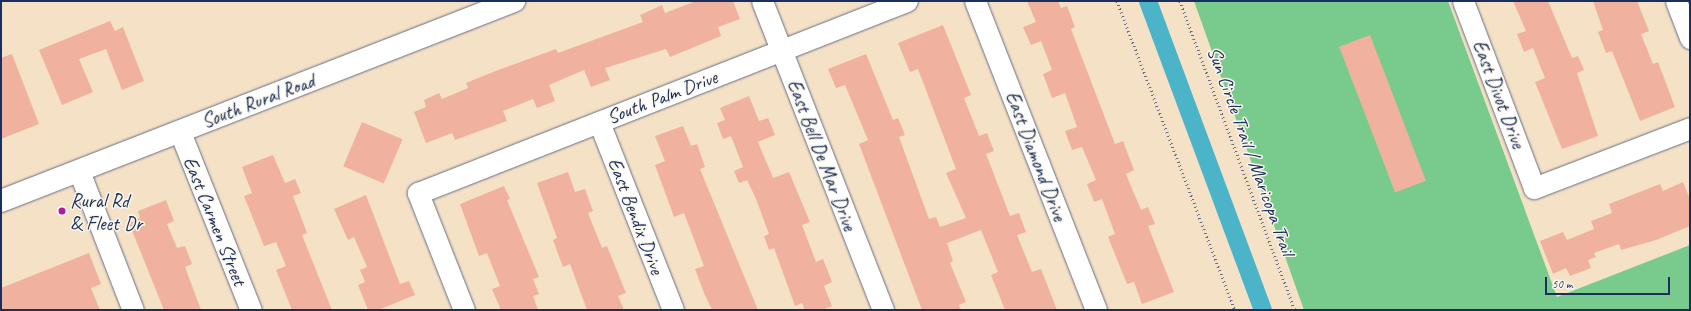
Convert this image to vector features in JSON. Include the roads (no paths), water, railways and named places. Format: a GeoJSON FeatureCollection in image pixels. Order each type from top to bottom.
{"type":"FeatureCollection","features":[{"type":"Feature","properties":{"kind":"main road","name":"South Rural Road"},"geometry":{"type":"LineString","coordinates":[[1,201],[514,1]]}},
{"type":"Feature","properties":{"kind":"street","name":"East Bell De Mar Drive"},"geometry":{"type":"LineString","coordinates":[[762,1],[883,310]]}},
{"type":"Feature","properties":{"kind":"street","name":"South Palm Drive"},"geometry":{"type":"LineString","coordinates":[[464,310],[418,193],[907,1]]}},
{"type":"Feature","properties":{"kind":"street","name":"East Diamond Drive"},"geometry":{"type":"LineString","coordinates":[[975,1],[1096,310]]}},
{"type":"Feature","properties":{"kind":"street","name":"East Divot Drive"},"geometry":{"type":"LineString","coordinates":[[1464,1],[1534,188],[1690,128]]}},
{"type":"Feature","properties":{"kind":"street"},"geometry":{"type":"LineString","coordinates":[[1676,1],[1690,38]]}},
{"type":"Feature","properties":{"kind":"street","name":"East Bendix Drive"},"geometry":{"type":"LineString","coordinates":[[599,122],[673,310]]}},
{"type":"Feature","properties":{"kind":"street","name":"East Carmen Street"},"geometry":{"type":"LineString","coordinates":[[180,132],[251,310]]}},
{"type":"Feature","properties":{"kind":"street"},"geometry":{"type":"LineString","coordinates":[[79,171],[133,310]]}},
{"type":"Feature","properties":{"kind":"waterway"},"geometry":{"type":"LineString","coordinates":[[1148,1],[1263,310]]}},
{"type":"Feature","properties":{"kind":"place","name":"Rural Rd & Fleet Dr"},"geometry":{"type":"Point","coordinates":[62,211]}}]}
